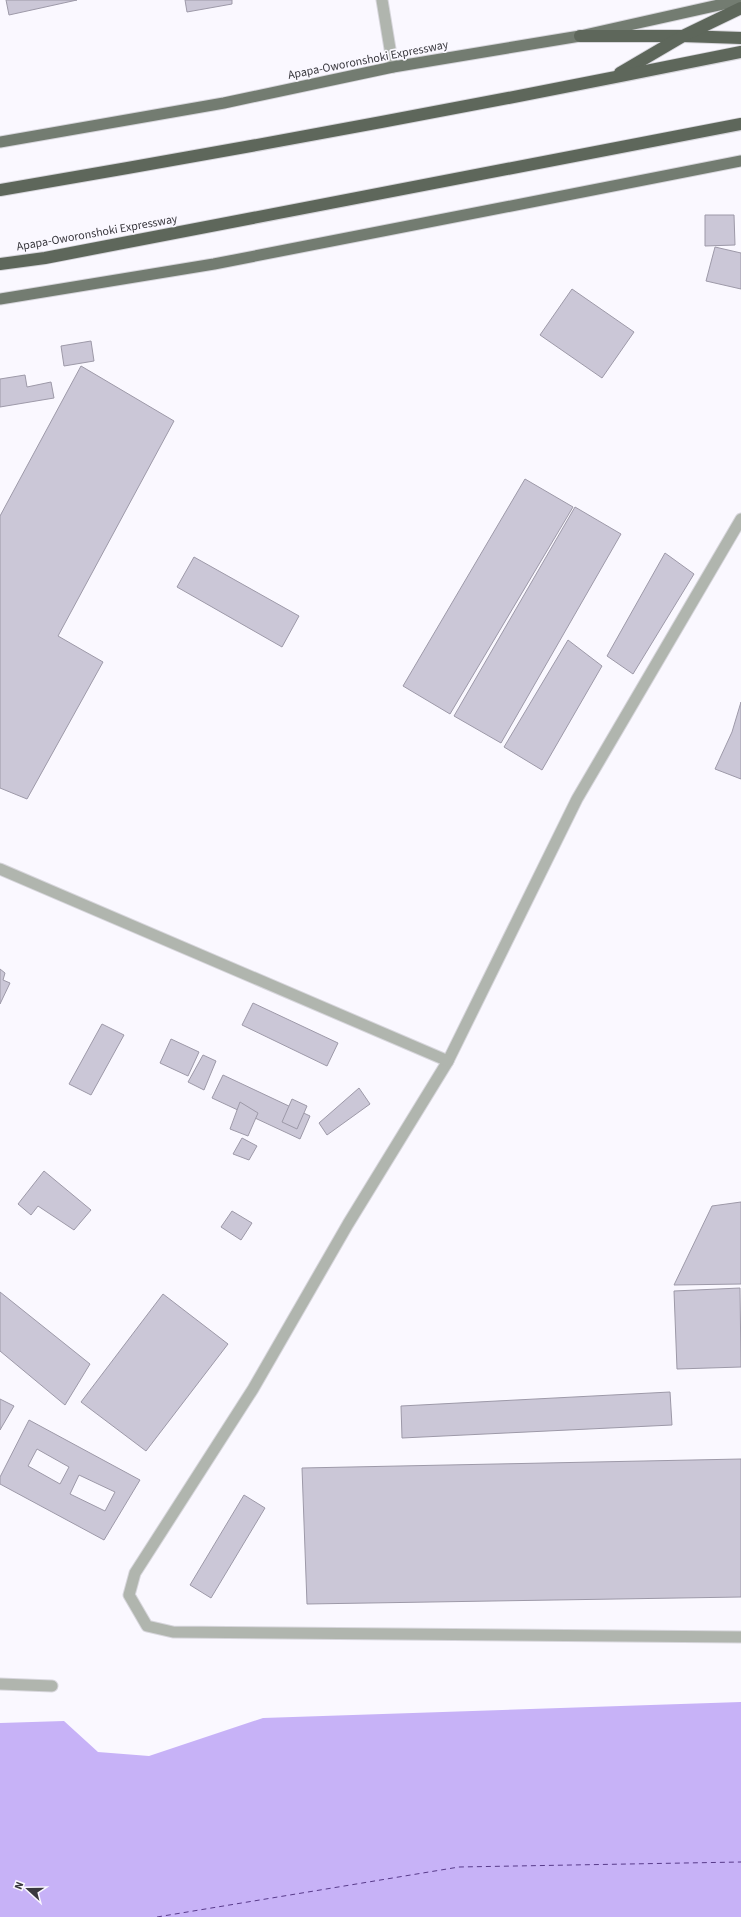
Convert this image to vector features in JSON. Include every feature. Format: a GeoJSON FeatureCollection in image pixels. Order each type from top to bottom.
{"type":"FeatureCollection","features":[{"type":"Feature","properties":{"kind":"highway"},"geometry":{"type":"LineString","coordinates":[[611,78],[683,36],[741,8]]}},
{"type":"Feature","properties":{"kind":"highway"},"geometry":{"type":"LineString","coordinates":[[580,36],[683,36],[741,38]]}},
{"type":"Feature","properties":{"kind":"highway"},"geometry":{"type":"LineString","coordinates":[[0,190],[166,162],[741,52]]}},
{"type":"Feature","properties":{"kind":"highway","name":"Apapa-Oworonshoki Expressway"},"geometry":{"type":"LineString","coordinates":[[0,264],[45,258],[741,124]]}},
{"type":"Feature","properties":{"kind":"main road","name":"Apapa-Oworonshoki Expressway"},"geometry":{"type":"LineString","coordinates":[[0,142],[224,103],[393,67],[580,36],[741,0]]}},
{"type":"Feature","properties":{"kind":"main road"},"geometry":{"type":"LineString","coordinates":[[0,299],[214,264],[741,161]]}},
{"type":"Feature","properties":{"kind":"street"},"geometry":{"type":"LineString","coordinates":[[382,0],[393,67]]}},
{"type":"Feature","properties":{"kind":"street"},"geometry":{"type":"LineString","coordinates":[[741,519],[577,799],[448,1061],[348,1224],[253,1389],[135,1573],[129,1595],[147,1626],[173,1632],[741,1637]]}},
{"type":"Feature","properties":{"kind":"street"},"geometry":{"type":"LineString","coordinates":[[0,869],[448,1061]]}},
{"type":"Feature","properties":{"kind":"street"},"geometry":{"type":"LineString","coordinates":[[0,1684],[52,1686]]}},
{"type":"Feature","properties":{"kind":"shaded area"},"geometry":{"type":"Polygon","coordinates":[[[741,1702],[741,1917],[0,1917],[0,1723],[64,1721],[98,1752],[149,1756],[263,1718],[741,1702]]]}},
{"type":"Feature","properties":{"kind":"building"},"geometry":{"type":"Polygon","coordinates":[[[6,0],[77,0],[9,15],[6,0]]]}},
{"type":"Feature","properties":{"kind":"building"},"geometry":{"type":"Polygon","coordinates":[[[185,0],[232,0],[232,4],[187,12],[185,0]]]}},
{"type":"Feature","properties":{"kind":"building"},"geometry":{"type":"Polygon","coordinates":[[[705,215],[734,215],[735,245],[705,246],[705,215]]]}},
{"type":"Feature","properties":{"kind":"building"},"geometry":{"type":"Polygon","coordinates":[[[715,247],[741,253],[741,289],[706,281],[715,247]]]}},
{"type":"Feature","properties":{"kind":"building"},"geometry":{"type":"Polygon","coordinates":[[[572,289],[634,332],[602,378],[540,335],[572,289]]]}},
{"type":"Feature","properties":{"kind":"building"},"geometry":{"type":"Polygon","coordinates":[[[91,341],[94,361],[64,366],[61,346],[91,341]]]}},
{"type":"Feature","properties":{"kind":"building"},"geometry":{"type":"Polygon","coordinates":[[[81,366],[174,421],[58,636],[103,662],[27,799],[0,788],[0,516],[81,366]]]}},
{"type":"Feature","properties":{"kind":"building"},"geometry":{"type":"Polygon","coordinates":[[[25,375],[27,387],[51,382],[54,398],[0,407],[0,379],[25,375]]]}},
{"type":"Feature","properties":{"kind":"building"},"geometry":{"type":"Polygon","coordinates":[[[525,479],[573,507],[450,714],[403,686],[525,479]]]}},
{"type":"Feature","properties":{"kind":"building"},"geometry":{"type":"Polygon","coordinates":[[[575,507],[621,534],[501,743],[454,716],[575,507]]]}},
{"type":"Feature","properties":{"kind":"building"},"geometry":{"type":"Polygon","coordinates":[[[665,553],[694,574],[633,674],[607,656],[665,553]]]}},
{"type":"Feature","properties":{"kind":"building"},"geometry":{"type":"Polygon","coordinates":[[[194,557],[299,616],[282,647],[177,587],[194,557]]]}},
{"type":"Feature","properties":{"kind":"building"},"geometry":{"type":"Polygon","coordinates":[[[568,640],[602,666],[542,770],[504,747],[568,640]]]}},
{"type":"Feature","properties":{"kind":"building"},"geometry":{"type":"Polygon","coordinates":[[[741,702],[741,779],[715,769],[732,732],[741,702]]]}},
{"type":"Feature","properties":{"kind":"building"},"geometry":{"type":"Polygon","coordinates":[[[0,969],[5,973],[3,980],[10,983],[0,1004],[0,969]]]}},
{"type":"Feature","properties":{"kind":"building"},"geometry":{"type":"Polygon","coordinates":[[[253,1003],[338,1043],[327,1066],[242,1025],[253,1003]]]}},
{"type":"Feature","properties":{"kind":"building"},"geometry":{"type":"Polygon","coordinates":[[[102,1024],[124,1035],[91,1095],[69,1084],[102,1024]]]}},
{"type":"Feature","properties":{"kind":"building"},"geometry":{"type":"Polygon","coordinates":[[[171,1039],[199,1052],[188,1076],[160,1063],[171,1039]]]}},
{"type":"Feature","properties":{"kind":"building"},"geometry":{"type":"Polygon","coordinates":[[[203,1055],[216,1061],[204,1090],[188,1082],[203,1055]]]}},
{"type":"Feature","properties":{"kind":"building"},"geometry":{"type":"Polygon","coordinates":[[[223,1075],[310,1116],[300,1139],[212,1098],[223,1075]]]}},
{"type":"Feature","properties":{"kind":"building"},"geometry":{"type":"Polygon","coordinates":[[[359,1088],[370,1104],[327,1135],[319,1123],[359,1088]]]}},
{"type":"Feature","properties":{"kind":"building"},"geometry":{"type":"Polygon","coordinates":[[[292,1099],[307,1106],[297,1129],[282,1122],[292,1099]]]}},
{"type":"Feature","properties":{"kind":"building"},"geometry":{"type":"Polygon","coordinates":[[[240,1102],[258,1113],[248,1136],[230,1129],[240,1102]]]}},
{"type":"Feature","properties":{"kind":"building"},"geometry":{"type":"Polygon","coordinates":[[[242,1138],[257,1146],[249,1160],[233,1154],[242,1138]]]}},
{"type":"Feature","properties":{"kind":"building"},"geometry":{"type":"Polygon","coordinates":[[[44,1171],[91,1210],[74,1230],[38,1206],[31,1215],[18,1204],[44,1171]]]}},
{"type":"Feature","properties":{"kind":"building"},"geometry":{"type":"Polygon","coordinates":[[[741,1202],[741,1284],[674,1285],[712,1206],[741,1202]]]}},
{"type":"Feature","properties":{"kind":"building"},"geometry":{"type":"Polygon","coordinates":[[[232,1211],[252,1223],[241,1240],[221,1227],[232,1211]]]}},
{"type":"Feature","properties":{"kind":"building"},"geometry":{"type":"Polygon","coordinates":[[[740,1288],[741,1367],[677,1369],[674,1291],[740,1288]]]}},
{"type":"Feature","properties":{"kind":"building"},"geometry":{"type":"Polygon","coordinates":[[[0,1292],[90,1364],[65,1405],[0,1351],[0,1292]]]}},
{"type":"Feature","properties":{"kind":"building"},"geometry":{"type":"Polygon","coordinates":[[[163,1294],[228,1344],[146,1451],[81,1402],[163,1294]]]}},
{"type":"Feature","properties":{"kind":"building"},"geometry":{"type":"Polygon","coordinates":[[[670,1392],[672,1425],[402,1438],[401,1406],[670,1392]]]}},
{"type":"Feature","properties":{"kind":"building"},"geometry":{"type":"Polygon","coordinates":[[[0,1399],[14,1406],[0,1430],[0,1399]]]}},
{"type":"Feature","properties":{"kind":"building"},"geometry":{"type":"Polygon","coordinates":[[[29,1420],[140,1480],[104,1540],[0,1484],[0,1477],[29,1420]],[[37,1449],[28,1466],[60,1484],[69,1467],[37,1449]],[[79,1475],[70,1494],[105,1511],[115,1492],[79,1475]]]}},
{"type":"Feature","properties":{"kind":"building"},"geometry":{"type":"Polygon","coordinates":[[[741,1459],[741,1597],[307,1604],[302,1468],[741,1459]]]}},
{"type":"Feature","properties":{"kind":"building"},"geometry":{"type":"Polygon","coordinates":[[[244,1495],[265,1508],[211,1598],[190,1585],[244,1495]]]}},
{"type":"Feature","properties":{"kind":"ferry route"},"geometry":{"type":"LineString","coordinates":[[157,1917],[459,1867],[741,1862]]}}]}
